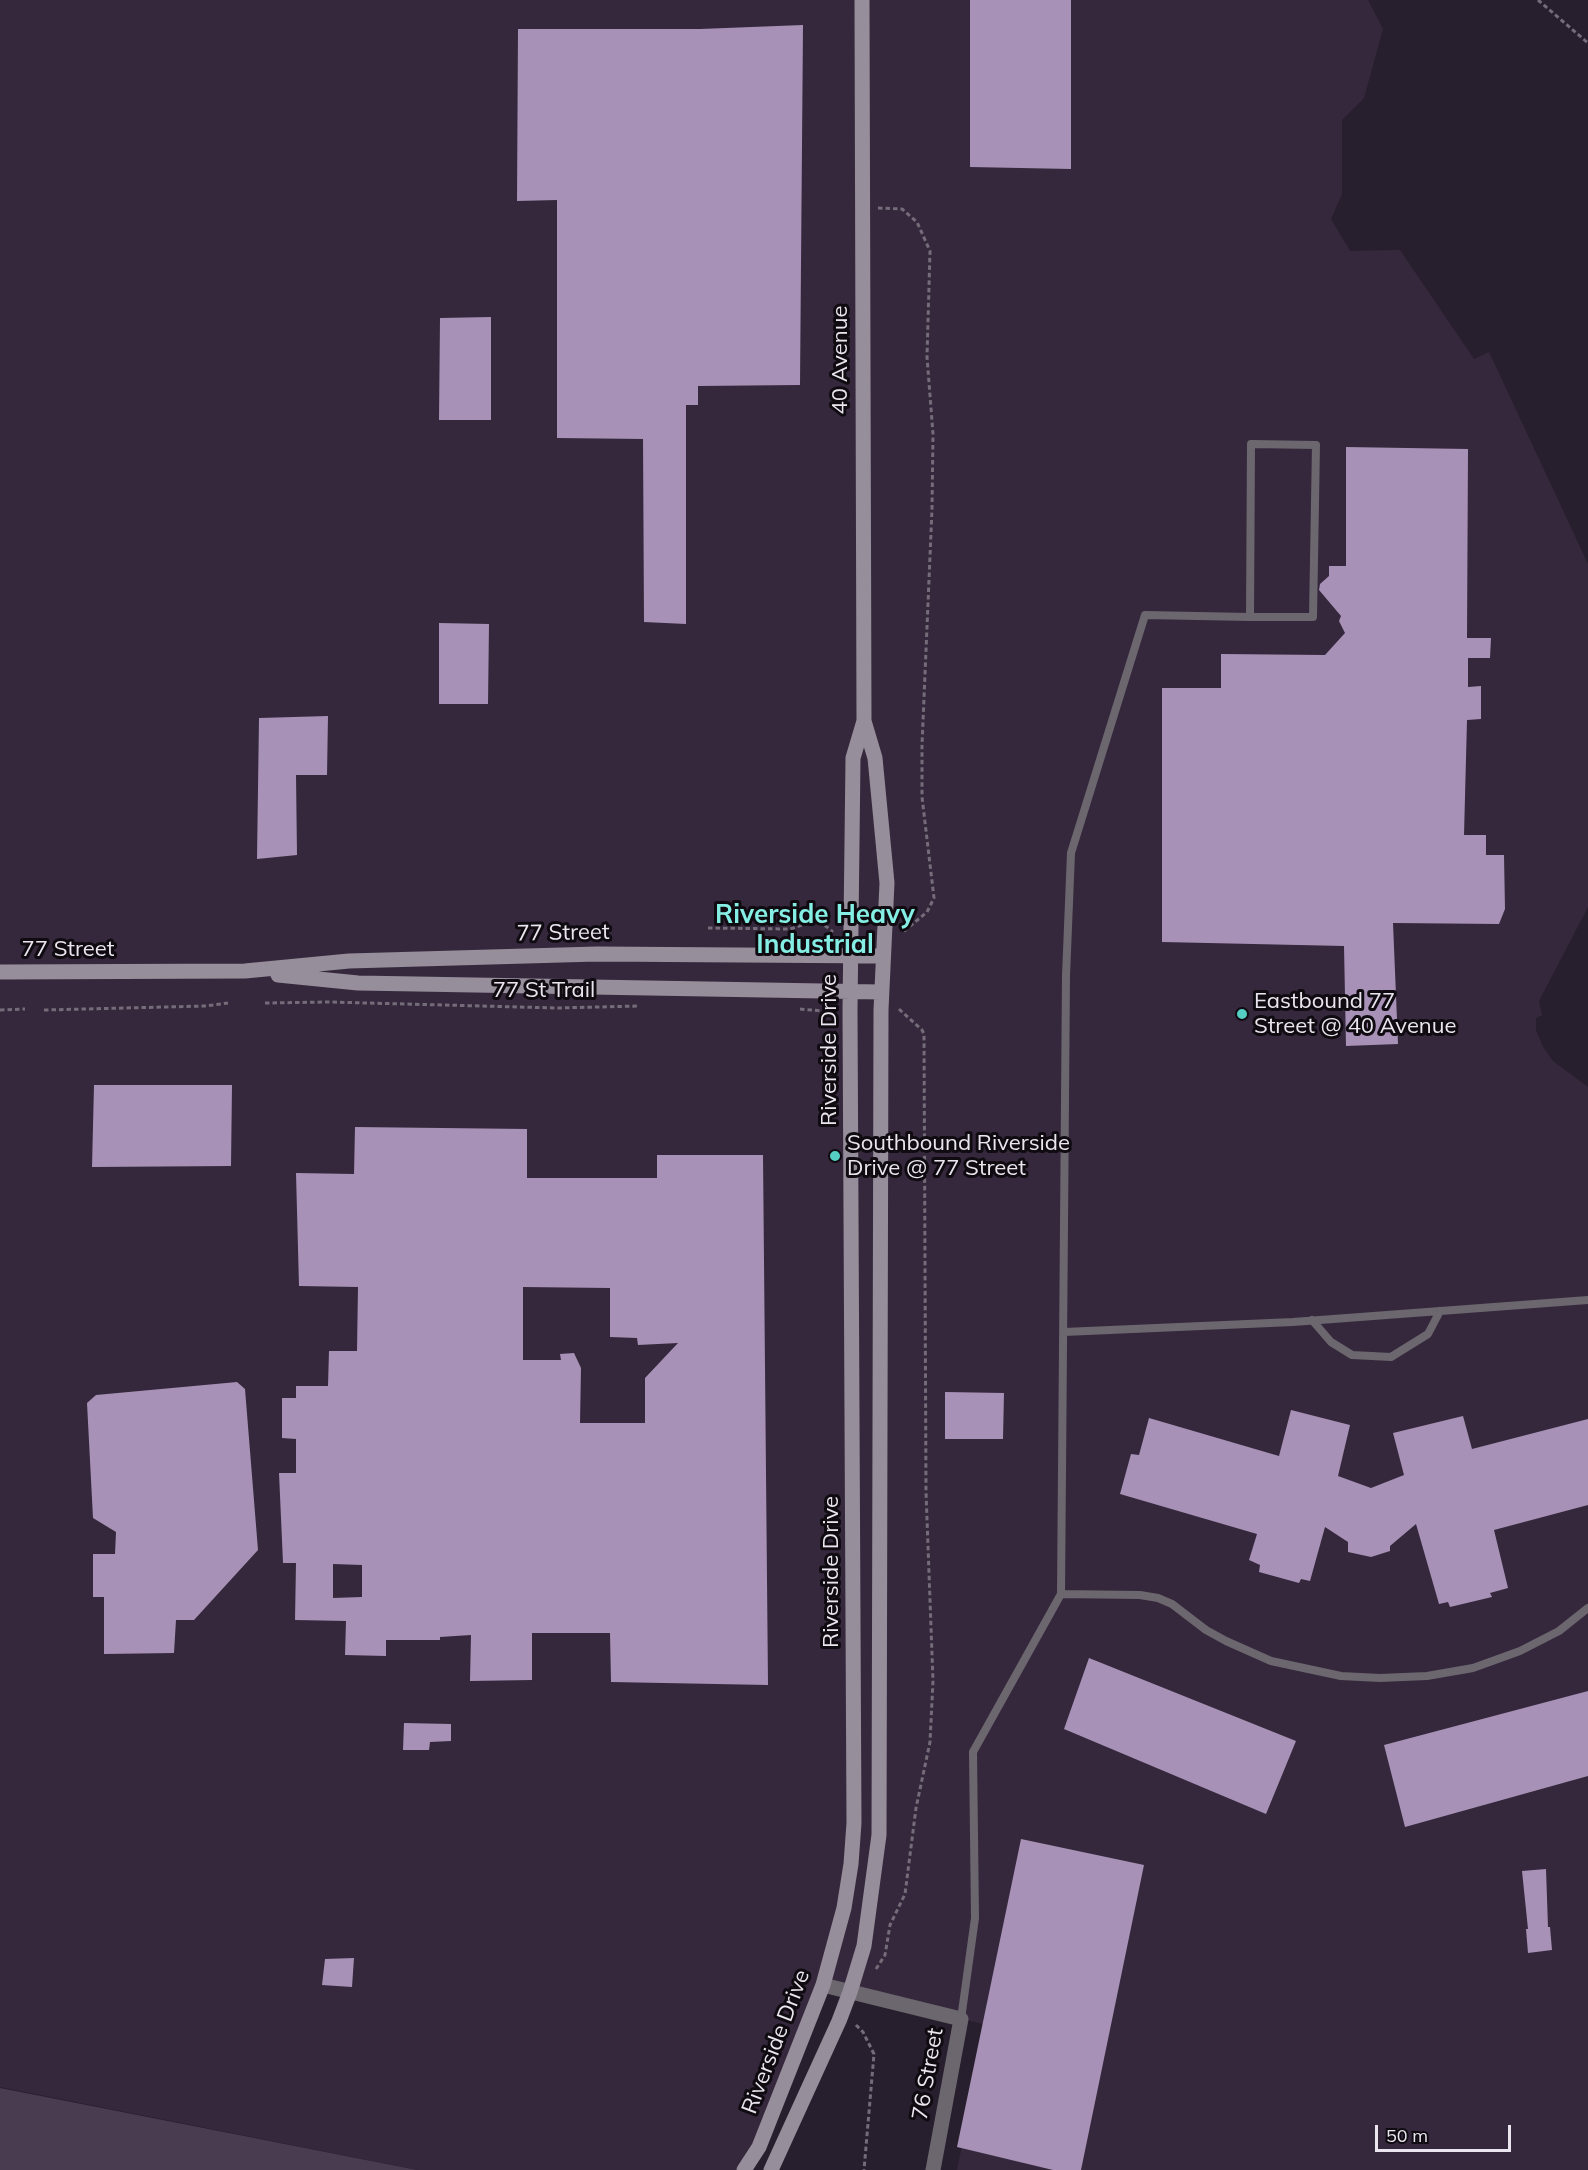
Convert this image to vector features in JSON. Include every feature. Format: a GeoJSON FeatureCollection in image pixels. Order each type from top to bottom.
{"type":"FeatureCollection","features":[{"type":"Feature","properties":{"kind":"main road","name":"40 Avenue"},"geometry":{"type":"LineString","coordinates":[[862,0],[864,721],[875,758],[887,883],[881,992]]}},
{"type":"Feature","properties":{"kind":"main road","name":"40 Avenue"},"geometry":{"type":"LineString","coordinates":[[851,955],[853,758],[864,721]]}},
{"type":"Feature","properties":{"kind":"main road","name":"77 Street"},"geometry":{"type":"LineString","coordinates":[[0,972],[245,971],[349,961],[597,954],[883,956]]}},
{"type":"Feature","properties":{"kind":"main road","name":"Riverside Drive"},"geometry":{"type":"LineString","coordinates":[[744,2170],[759,2147],[823,1985],[844,1908],[851,1864],[854,1823],[851,955]]}},
{"type":"Feature","properties":{"kind":"main road","name":"77 Street"},"geometry":{"type":"LineString","coordinates":[[245,971],[358,983],[881,992]]}},
{"type":"Feature","properties":{"kind":"main road","name":"Riverside Drive"},"geometry":{"type":"LineString","coordinates":[[771,2170],[850,1992],[864,1946],[879,1835],[881,992]]}},
{"type":"Feature","properties":{"kind":"street","name":"76 Street"},"geometry":{"type":"LineString","coordinates":[[823,1985],[961,2019],[933,2170]]}},
{"type":"Feature","properties":{"kind":"lane"},"geometry":{"type":"LineString","coordinates":[[961,2019],[975,1918],[973,1752],[1061,1594],[1066,976],[1071,853],[1145,615],[1250,617],[1313,617],[1316,445],[1251,444],[1250,617]]}},
{"type":"Feature","properties":{"kind":"lane"},"geometry":{"type":"LineString","coordinates":[[1064,1332],[1312,1320],[1588,1300]]}},
{"type":"Feature","properties":{"kind":"lane"},"geometry":{"type":"LineString","coordinates":[[1312,1320],[1331,1342],[1352,1355],[1391,1357],[1428,1334],[1440,1311]]}},
{"type":"Feature","properties":{"kind":"lane"},"geometry":{"type":"LineString","coordinates":[[1061,1594],[1140,1595],[1158,1598],[1172,1604],[1216,1635],[1271,1661],[1341,1676],[1380,1678],[1427,1676],[1482,1664],[1520,1651],[1558,1631],[1588,1608]]}},
{"type":"Feature","properties":{"kind":"path"},"geometry":{"type":"LineString","coordinates":[[1538,0],[1588,44]]}},
{"type":"Feature","properties":{"kind":"path"},"geometry":{"type":"LineString","coordinates":[[862,207],[902,209],[917,222],[930,251],[927,357],[933,434],[922,796],[934,898],[927,912],[902,933]]}},
{"type":"Feature","properties":{"kind":"path"},"geometry":{"type":"LineString","coordinates":[[708,928],[790,929],[819,921],[833,932]]}},
{"type":"Feature","properties":{"kind":"path","name":"77 St Trail"},"geometry":{"type":"LineString","coordinates":[[265,1003],[329,1002],[557,1008],[643,1006]]}},
{"type":"Feature","properties":{"kind":"path"},"geometry":{"type":"LineString","coordinates":[[44,1010],[206,1006],[228,1003]]}},
{"type":"Feature","properties":{"kind":"path"},"geometry":{"type":"LineString","coordinates":[[795,1008],[823,1011]]}},
{"type":"Feature","properties":{"kind":"path"},"geometry":{"type":"LineString","coordinates":[[0,1010],[25,1009]]}},
{"type":"Feature","properties":{"kind":"path"},"geometry":{"type":"LineString","coordinates":[[875,1970],[885,1955],[890,1925],[905,1894],[916,1808],[930,1742],[933,1681],[926,1481],[924,1034],[899,1009]]}},
{"type":"Feature","properties":{"kind":"path"},"geometry":{"type":"LineString","coordinates":[[855,2025],[863,2032],[873,2054],[864,2170]]}},
{"type":"Feature","properties":{"kind":"shaded area"},"geometry":{"type":"Polygon","coordinates":[[[0,0],[1368,0],[1383,29],[1364,98],[1342,120],[1342,194],[1331,219],[1350,251],[1400,250],[1474,359],[1489,352],[1588,564],[1588,907],[1539,1001],[1542,1015],[1536,1018],[1536,1030],[1543,1047],[1553,1061],[1588,1087],[1588,2170],[957,2170],[987,2025],[824,1985],[744,2170],[418,2170],[0,2087],[0,0]]]}},
{"type":"Feature","properties":{"kind":"shaded area"},"geometry":{"type":"Polygon","coordinates":[[[0,2088],[417,2170],[0,2170],[0,2088]]]}},
{"type":"Feature","properties":{"kind":"building"},"geometry":{"type":"Polygon","coordinates":[[[970,0],[1071,0],[1071,169],[970,167],[970,0]]]}},
{"type":"Feature","properties":{"kind":"building"},"geometry":{"type":"Polygon","coordinates":[[[803,25],[800,385],[698,386],[698,405],[686,405],[686,624],[644,622],[643,439],[557,438],[557,200],[517,201],[518,29],[700,29],[803,25]]]}},
{"type":"Feature","properties":{"kind":"building"},"geometry":{"type":"Polygon","coordinates":[[[491,317],[491,420],[439,420],[440,318],[491,317]]]}},
{"type":"Feature","properties":{"kind":"building"},"geometry":{"type":"Polygon","coordinates":[[[1346,447],[1468,449],[1467,638],[1491,638],[1490,658],[1468,658],[1468,687],[1481,686],[1481,719],[1467,720],[1464,835],[1486,835],[1486,855],[1504,855],[1505,909],[1499,924],[1393,923],[1398,1044],[1346,1046],[1344,946],[1162,942],[1162,688],[1221,688],[1221,654],[1325,655],[1345,633],[1339,621],[1341,616],[1319,590],[1320,584],[1329,576],[1329,566],[1346,566],[1346,447]]]}},
{"type":"Feature","properties":{"kind":"building"},"geometry":{"type":"Polygon","coordinates":[[[439,623],[489,624],[488,704],[439,704],[439,623]]]}},
{"type":"Feature","properties":{"kind":"building"},"geometry":{"type":"Polygon","coordinates":[[[328,716],[327,775],[296,775],[297,855],[257,859],[259,718],[328,716]]]}},
{"type":"Feature","properties":{"kind":"building"},"geometry":{"type":"Polygon","coordinates":[[[94,1085],[232,1085],[231,1166],[92,1167],[94,1085]]]}},
{"type":"Feature","properties":{"kind":"building"},"geometry":{"type":"Polygon","coordinates":[[[355,1127],[527,1129],[527,1178],[657,1178],[657,1155],[763,1155],[768,1685],[611,1682],[610,1633],[532,1633],[532,1680],[470,1681],[471,1635],[440,1637],[440,1640],[386,1640],[386,1656],[345,1655],[346,1621],[295,1620],[296,1563],[283,1563],[279,1473],[296,1473],[296,1439],[282,1438],[282,1398],[296,1398],[296,1386],[328,1386],[329,1351],[357,1351],[358,1287],[299,1286],[296,1173],[354,1174],[355,1127]],[[523,1287],[523,1360],[561,1360],[560,1354],[574,1353],[581,1368],[580,1423],[645,1423],[645,1378],[678,1343],[638,1345],[637,1338],[610,1337],[610,1288],[523,1287]],[[333,1564],[333,1598],[362,1597],[362,1565],[333,1564]]]}},
{"type":"Feature","properties":{"kind":"building"},"geometry":{"type":"Polygon","coordinates":[[[237,1382],[245,1389],[258,1550],[194,1620],[176,1620],[174,1653],[104,1654],[104,1597],[93,1597],[93,1554],[115,1554],[116,1532],[93,1518],[87,1403],[96,1395],[237,1382]]]}},
{"type":"Feature","properties":{"kind":"building"},"geometry":{"type":"Polygon","coordinates":[[[945,1392],[1004,1393],[1003,1439],[945,1439],[945,1392]]]}},
{"type":"Feature","properties":{"kind":"building"},"geometry":{"type":"Polygon","coordinates":[[[1291,1410],[1350,1425],[1338,1476],[1371,1488],[1404,1475],[1393,1433],[1463,1416],[1472,1449],[1588,1419],[1588,1505],[1494,1530],[1508,1588],[1490,1593],[1492,1597],[1450,1607],[1448,1602],[1439,1604],[1416,1524],[1390,1546],[1390,1551],[1371,1557],[1348,1552],[1348,1542],[1325,1527],[1310,1581],[1301,1579],[1299,1583],[1259,1572],[1260,1565],[1249,1560],[1257,1534],[1120,1494],[1131,1454],[1139,1455],[1149,1418],[1279,1456],[1291,1410]]]}},
{"type":"Feature","properties":{"kind":"building"},"geometry":{"type":"Polygon","coordinates":[[[1089,1658],[1296,1741],[1266,1814],[1064,1729],[1089,1658]]]}},
{"type":"Feature","properties":{"kind":"building"},"geometry":{"type":"Polygon","coordinates":[[[1588,1691],[1588,1776],[1405,1827],[1384,1745],[1588,1691]]]}},
{"type":"Feature","properties":{"kind":"building"},"geometry":{"type":"Polygon","coordinates":[[[404,1723],[451,1724],[451,1741],[430,1742],[429,1750],[403,1750],[404,1723]]]}},
{"type":"Feature","properties":{"kind":"building"},"geometry":{"type":"Polygon","coordinates":[[[1021,1839],[1144,1865],[1081,2170],[1053,2170],[957,2147],[1021,1839]]]}},
{"type":"Feature","properties":{"kind":"building"},"geometry":{"type":"Polygon","coordinates":[[[1546,1869],[1548,1927],[1550,1927],[1552,1950],[1528,1953],[1522,1871],[1546,1869]]]}},
{"type":"Feature","properties":{"kind":"building"},"geometry":{"type":"Polygon","coordinates":[[[354,1958],[352,1987],[322,1985],[325,1959],[354,1958]]]}},
{"type":"Feature","properties":{"kind":"place","name":"Eastbound 77 Street @ 40 Avenue"},"geometry":{"type":"Point","coordinates":[1242,1014]}},
{"type":"Feature","properties":{"kind":"place","name":"Southbound Riverside Drive @ 77 Street"},"geometry":{"type":"Point","coordinates":[835,1156]}},
{"type":"Feature","properties":{"kind":"district","name":"Riverside Heavy Industrial"},"geometry":{"type":"Point","coordinates":[815,930]}}]}
